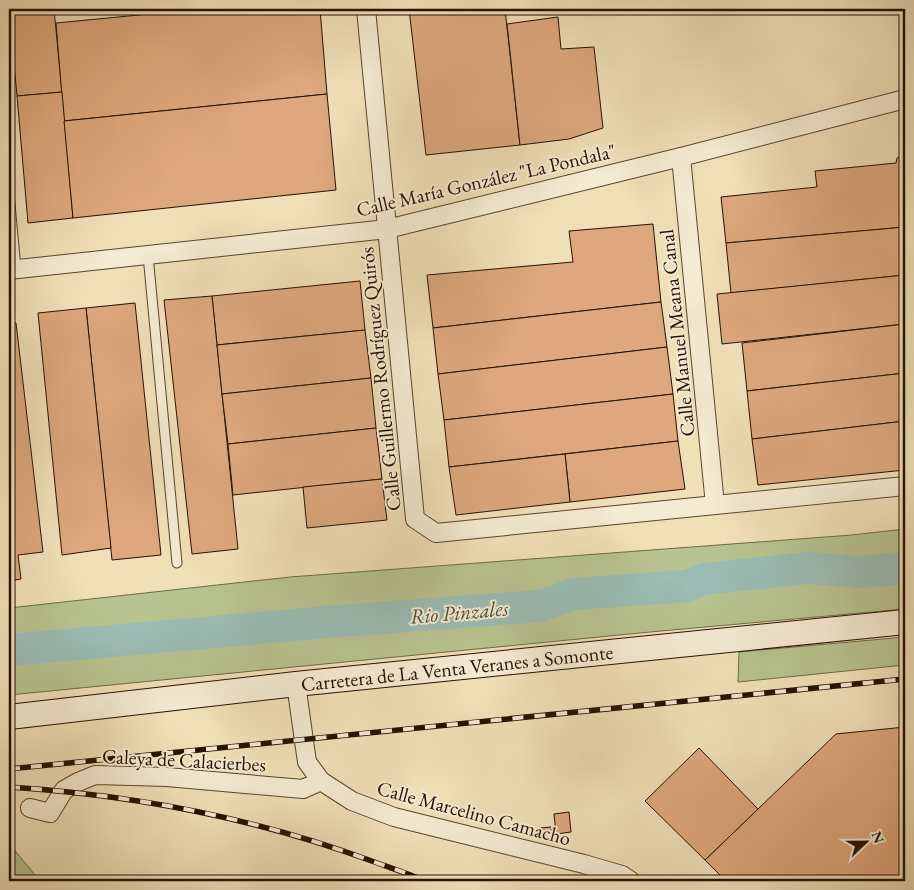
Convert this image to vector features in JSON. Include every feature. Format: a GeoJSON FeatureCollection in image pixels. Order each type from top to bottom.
{"type":"FeatureCollection","features":[{"type":"Feature","properties":{"kind":"street","name":"Calle Guillermo Rodríguez Quirós"},"geometry":{"type":"LineString","coordinates":[[366,9],[415,519],[436,533],[905,486]]}},
{"type":"Feature","properties":{"kind":"street","name":"Calle María González \"La Pondala\""},"geometry":{"type":"LineString","coordinates":[[12,269],[387,229],[681,157],[905,99]]}},
{"type":"Feature","properties":{"kind":"street","name":"Calle Manuel Meana Canal"},"geometry":{"type":"LineString","coordinates":[[681,157],[715,505]]}},
{"type":"Feature","properties":{"kind":"street","name":"Carretera de La Venta Veranes a Somonte"},"geometry":{"type":"LineString","coordinates":[[9,717],[296,684],[905,622]]}},
{"type":"Feature","properties":{"kind":"street","name":"Calle Marcelino Camacho"},"geometry":{"type":"LineString","coordinates":[[296,684],[307,762],[321,781],[352,801],[394,817],[584,864],[622,875],[631,881]]}},
{"type":"Feature","properties":{"kind":"street","name":"Caleya de Calacierbes"},"geometry":{"type":"LineString","coordinates":[[30,808],[50,813],[64,790],[95,775],[167,776],[303,789],[321,781]]}},
{"type":"Feature","properties":{"kind":"lane"},"geometry":{"type":"LineString","coordinates":[[9,193],[12,269]]}},
{"type":"Feature","properties":{"kind":"lane"},"geometry":{"type":"LineString","coordinates":[[148,255],[177,564]]}},
{"type":"Feature","properties":{"kind":"green space"},"geometry":{"type":"Polygon","coordinates":[[[905,529],[905,609],[9,695],[9,608],[290,577],[852,535],[905,529]]]}},
{"type":"Feature","properties":{"kind":"green space"},"geometry":{"type":"Polygon","coordinates":[[[905,637],[905,665],[738,682],[739,652],[905,637]]]}},
{"type":"Feature","properties":{"kind":"green space"},"geometry":{"type":"Polygon","coordinates":[[[9,846],[12,847],[40,881],[9,881],[9,846]]]}},
{"type":"Feature","properties":{"kind":"building"},"geometry":{"type":"Polygon","coordinates":[[[9,9],[54,9],[62,92],[17,96],[9,9]]]}},
{"type":"Feature","properties":{"kind":"building"},"geometry":{"type":"Polygon","coordinates":[[[201,9],[320,9],[327,94],[64,121],[56,23],[201,9]]]}},
{"type":"Feature","properties":{"kind":"building"},"geometry":{"type":"Polygon","coordinates":[[[409,9],[505,9],[520,145],[426,155],[409,9]]]}},
{"type":"Feature","properties":{"kind":"building"},"geometry":{"type":"Polygon","coordinates":[[[558,17],[561,49],[594,47],[603,128],[569,139],[520,145],[507,24],[558,17]]]}},
{"type":"Feature","properties":{"kind":"building"},"geometry":{"type":"Polygon","coordinates":[[[62,92],[73,218],[28,223],[17,96],[62,92]]]}},
{"type":"Feature","properties":{"kind":"building"},"geometry":{"type":"Polygon","coordinates":[[[327,94],[336,190],[73,218],[64,121],[327,94]]]}},
{"type":"Feature","properties":{"kind":"building"},"geometry":{"type":"Polygon","coordinates":[[[905,155],[905,227],[726,243],[721,197],[817,187],[815,171],[896,163],[897,158],[905,155]]]}},
{"type":"Feature","properties":{"kind":"building"},"geometry":{"type":"Polygon","coordinates":[[[653,224],[661,302],[433,328],[427,275],[573,262],[569,231],[653,224]]]}},
{"type":"Feature","properties":{"kind":"building"},"geometry":{"type":"Polygon","coordinates":[[[905,227],[905,275],[731,293],[726,243],[905,227]]]}},
{"type":"Feature","properties":{"kind":"building"},"geometry":{"type":"Polygon","coordinates":[[[905,275],[905,324],[722,344],[717,294],[905,275]]]}},
{"type":"Feature","properties":{"kind":"building"},"geometry":{"type":"Polygon","coordinates":[[[360,281],[365,330],[217,345],[212,296],[360,281]]]}},
{"type":"Feature","properties":{"kind":"building"},"geometry":{"type":"Polygon","coordinates":[[[212,296],[238,549],[192,554],[164,300],[212,296]]]}},
{"type":"Feature","properties":{"kind":"building"},"geometry":{"type":"Polygon","coordinates":[[[661,302],[667,347],[438,374],[433,328],[661,302]]]}},
{"type":"Feature","properties":{"kind":"building"},"geometry":{"type":"Polygon","coordinates":[[[135,303],[161,555],[112,560],[86,308],[135,303]]]}},
{"type":"Feature","properties":{"kind":"building"},"geometry":{"type":"Polygon","coordinates":[[[86,308],[111,548],[62,555],[38,313],[86,308]]]}},
{"type":"Feature","properties":{"kind":"building"},"geometry":{"type":"Polygon","coordinates":[[[9,323],[16,323],[43,552],[18,555],[21,579],[9,581],[9,323]]]}},
{"type":"Feature","properties":{"kind":"building"},"geometry":{"type":"Polygon","coordinates":[[[905,324],[905,373],[747,391],[742,343],[905,324]]]}},
{"type":"Feature","properties":{"kind":"building"},"geometry":{"type":"Polygon","coordinates":[[[365,330],[371,378],[222,394],[217,345],[365,330]]]}},
{"type":"Feature","properties":{"kind":"building"},"geometry":{"type":"Polygon","coordinates":[[[667,347],[673,394],[444,420],[438,374],[667,347]]]}},
{"type":"Feature","properties":{"kind":"building"},"geometry":{"type":"Polygon","coordinates":[[[905,373],[905,421],[752,439],[747,391],[905,373]]]}},
{"type":"Feature","properties":{"kind":"building"},"geometry":{"type":"Polygon","coordinates":[[[371,378],[376,428],[228,444],[222,394],[371,378]]]}},
{"type":"Feature","properties":{"kind":"building"},"geometry":{"type":"Polygon","coordinates":[[[673,394],[678,441],[449,467],[444,420],[673,394]]]}},
{"type":"Feature","properties":{"kind":"building"},"geometry":{"type":"Polygon","coordinates":[[[905,421],[905,470],[758,485],[752,439],[905,421]]]}},
{"type":"Feature","properties":{"kind":"building"},"geometry":{"type":"Polygon","coordinates":[[[376,428],[382,479],[233,495],[228,444],[376,428]]]}},
{"type":"Feature","properties":{"kind":"building"},"geometry":{"type":"Polygon","coordinates":[[[678,441],[685,489],[570,502],[565,454],[678,441]]]}},
{"type":"Feature","properties":{"kind":"building"},"geometry":{"type":"Polygon","coordinates":[[[565,454],[570,502],[456,515],[449,467],[565,454]]]}},
{"type":"Feature","properties":{"kind":"building"},"geometry":{"type":"Polygon","coordinates":[[[382,479],[387,520],[307,528],[303,487],[382,479]]]}},
{"type":"Feature","properties":{"kind":"building"},"geometry":{"type":"Polygon","coordinates":[[[905,727],[905,881],[726,881],[705,860],[836,734],[905,727]]]}},
{"type":"Feature","properties":{"kind":"building"},"geometry":{"type":"Polygon","coordinates":[[[699,748],[758,809],[705,860],[645,801],[699,748]]]}},
{"type":"Feature","properties":{"kind":"building"},"geometry":{"type":"Polygon","coordinates":[[[569,812],[571,832],[556,834],[554,814],[569,812]]]}},
{"type":"Feature","properties":{"kind":"building"},"geometry":{"type":"Polygon","coordinates":[[[551,827],[552,833],[540,834],[540,828],[551,827]]]}},
{"type":"Feature","properties":{"kind":"waterway","name":"Rio Pinzales"},"geometry":{"type":"LineString","coordinates":[[9,650],[328,622],[540,606],[574,594],[687,586],[704,579],[807,568],[860,572],[905,568]]}},
{"type":"Feature","properties":{"kind":"railway"},"geometry":{"type":"LineString","coordinates":[[9,769],[905,679]]}},
{"type":"Feature","properties":{"kind":"railway"},"geometry":{"type":"LineString","coordinates":[[9,787],[101,796],[192,810],[236,820],[325,845],[425,881]]}}]}
